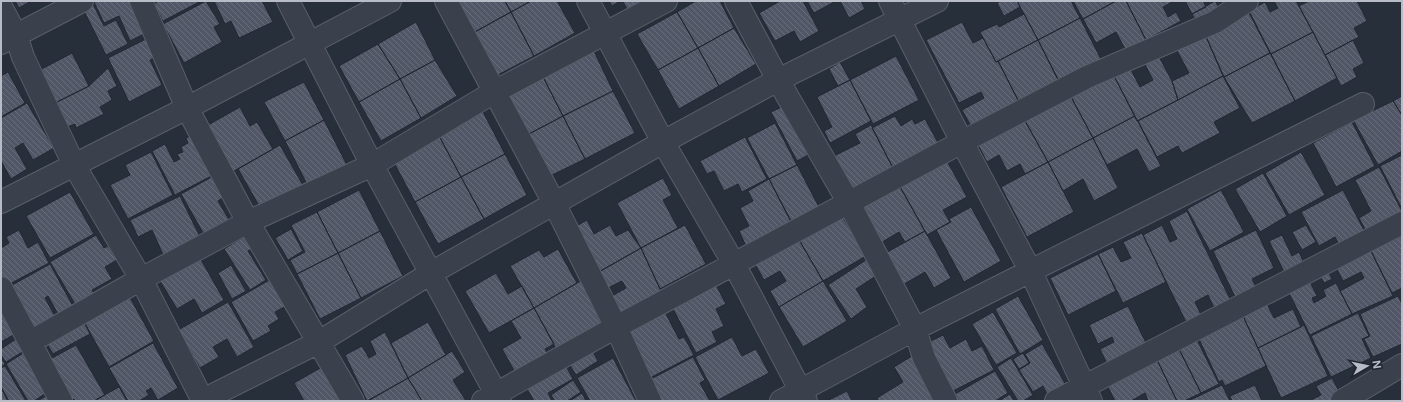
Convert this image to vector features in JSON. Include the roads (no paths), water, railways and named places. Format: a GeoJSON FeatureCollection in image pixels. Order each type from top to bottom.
{"type":"FeatureCollection","features":[{"type":"Feature","properties":{"kind":"street"},"geometry":{"type":"LineString","coordinates":[[8,39],[82,1]]}},
{"type":"Feature","properties":{"kind":"street"},"geometry":{"type":"LineString","coordinates":[[140,1],[187,108],[248,222],[353,401]]}},
{"type":"Feature","properties":{"kind":"street"},"geometry":{"type":"LineString","coordinates":[[288,1],[372,165],[431,274],[493,399],[616,327],[962,142],[1087,77],[1215,22],[1247,1]]}},
{"type":"Feature","properties":{"kind":"street"},"geometry":{"type":"LineString","coordinates":[[1,202],[311,44],[390,1]]}},
{"type":"Feature","properties":{"kind":"street"},"geometry":{"type":"LineString","coordinates":[[446,1],[554,204],[616,327],[650,401]]}},
{"type":"Feature","properties":{"kind":"street"},"geometry":{"type":"LineString","coordinates":[[588,1],[663,142],[734,264],[803,396]]}},
{"type":"Feature","properties":{"kind":"street"},"geometry":{"type":"LineString","coordinates":[[30,342],[141,279],[248,222],[372,165],[494,92],[666,1]]}},
{"type":"Feature","properties":{"kind":"street"},"geometry":{"type":"LineString","coordinates":[[736,1],[778,80],[849,203],[915,329],[924,358],[946,401]]}},
{"type":"Feature","properties":{"kind":"street"},"geometry":{"type":"LineString","coordinates":[[890,1],[962,142],[1031,272],[1087,394]]}},
{"type":"Feature","properties":{"kind":"street"},"geometry":{"type":"LineString","coordinates":[[1,7],[8,39],[23,57],[74,165],[141,279],[202,401],[319,342],[431,274],[663,142],[778,80],[937,1]]}},
{"type":"Feature","properties":{"kind":"street"},"geometry":{"type":"LineString","coordinates":[[781,401],[803,396],[915,329],[1363,104]]}},
{"type":"Feature","properties":{"kind":"street"},"geometry":{"type":"LineString","coordinates":[[1056,401],[1087,394],[1402,223]]}},
{"type":"Feature","properties":{"kind":"street"},"geometry":{"type":"LineString","coordinates":[[1,288],[61,401]]}},
{"type":"Feature","properties":{"kind":"street"},"geometry":{"type":"LineString","coordinates":[[1342,401],[1402,365]]}}]}
